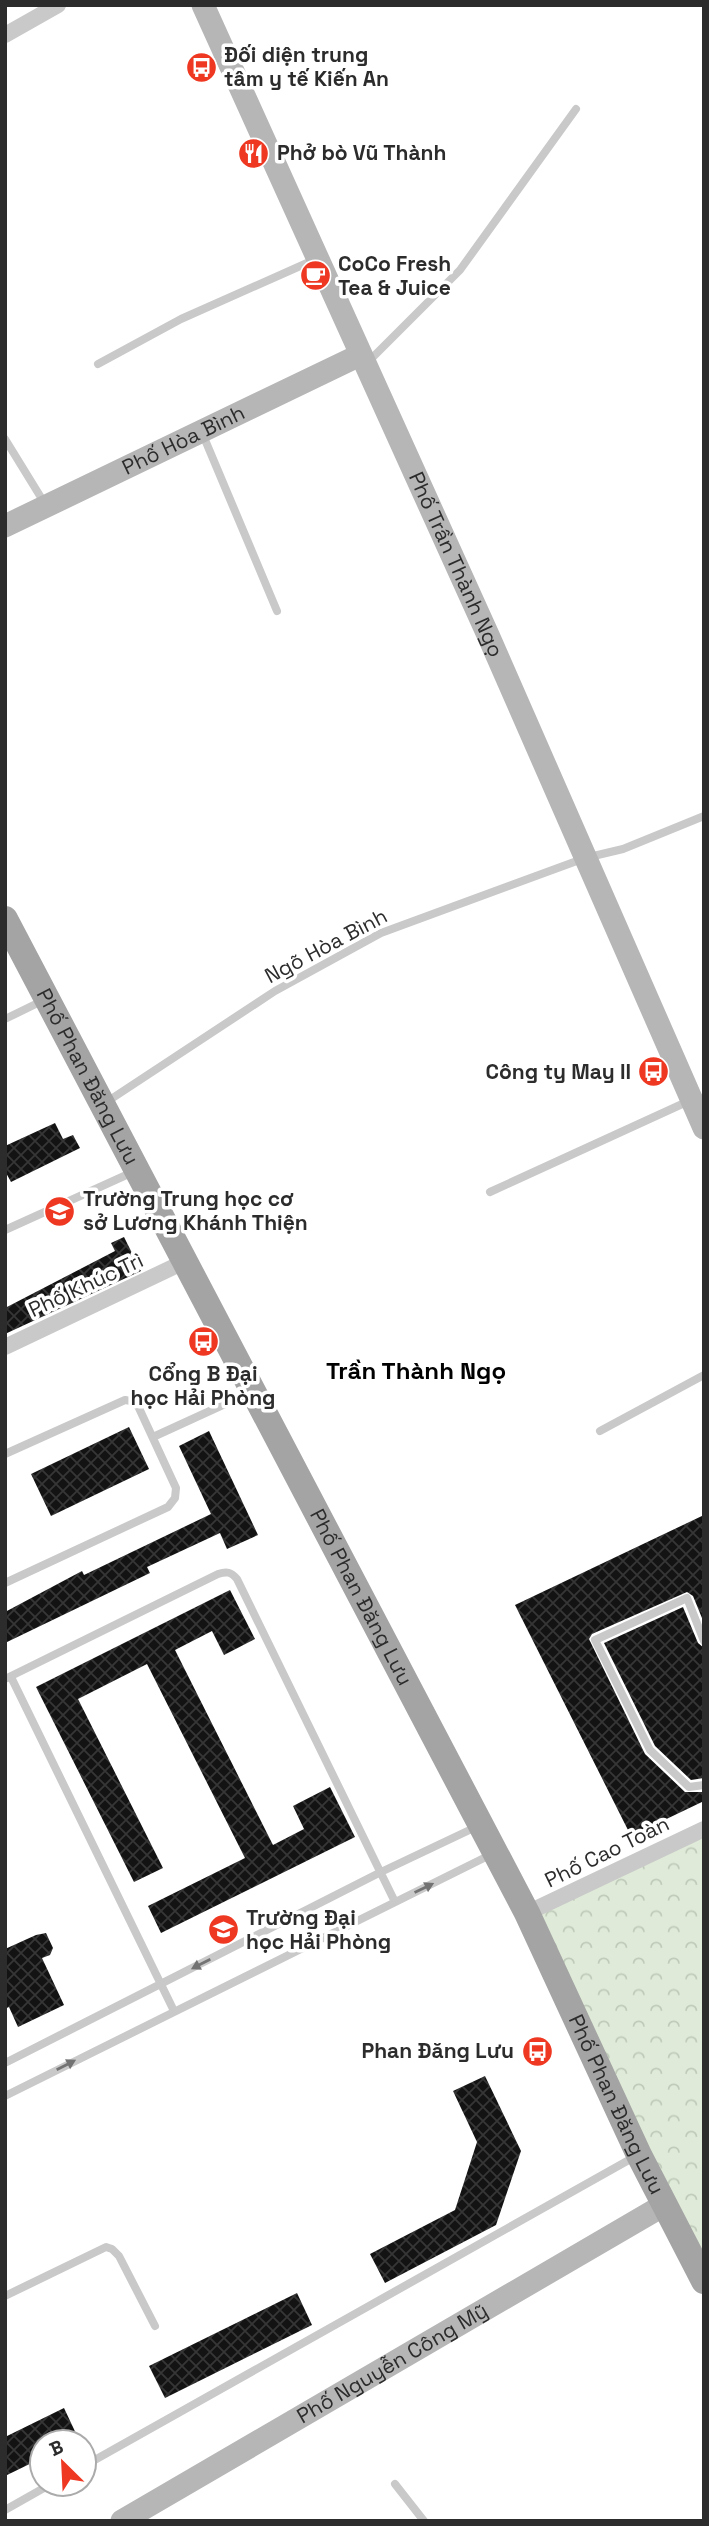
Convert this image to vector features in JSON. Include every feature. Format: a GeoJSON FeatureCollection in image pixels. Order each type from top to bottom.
{"type":"FeatureCollection","features":[{"type":"Feature","properties":{"kind":"main road","name":"Phố Trần Thành Ngọ"},"geometry":{"type":"LineString","coordinates":[[203,5],[488,635],[704,1128]]}},
{"type":"Feature","properties":{"kind":"main road","name":"Phố Hòa Bình"},"geometry":{"type":"LineString","coordinates":[[5,526],[363,359]]}},
{"type":"Feature","properties":{"kind":"main road","name":"Phố Phan Đăng Lưu"},"geometry":{"type":"LineString","coordinates":[[5,919],[527,1913],[639,2155],[664,2205],[700,2266]]}},
{"type":"Feature","properties":{"kind":"main road","name":"Phố Nguyễn Công Mỹ"},"geometry":{"type":"LineString","coordinates":[[122,2521],[664,2205]]}},
{"type":"Feature","properties":{"kind":"street"},"geometry":{"type":"LineString","coordinates":[[5,35],[55,6]]}},
{"type":"Feature","properties":{"kind":"street","name":"Phố Khúc Trì"},"geometry":{"type":"LineString","coordinates":[[5,1347],[186,1261]]}},
{"type":"Feature","properties":{"kind":"street","name":"Phố Cao Toàn"},"geometry":{"type":"LineString","coordinates":[[527,1913],[704,1829]]}},
{"type":"Feature","properties":{"kind":"lane"},"geometry":{"type":"LineString","coordinates":[[363,359],[460,270],[576,109]]}},
{"type":"Feature","properties":{"kind":"lane"},"geometry":{"type":"LineString","coordinates":[[98,364],[181,319],[317,258]]}},
{"type":"Feature","properties":{"kind":"lane"},"geometry":{"type":"LineString","coordinates":[[202,432],[278,611]]}},
{"type":"Feature","properties":{"kind":"lane"},"geometry":{"type":"LineString","coordinates":[[5,439],[46,507]]}},
{"type":"Feature","properties":{"kind":"lane","name":"Ngõ Hòa Bình"},"geometry":{"type":"LineString","coordinates":[[103,1105],[275,991],[382,933],[585,858],[623,849],[704,816]]}},
{"type":"Feature","properties":{"kind":"lane"},"geometry":{"type":"LineString","coordinates":[[5,1018],[47,999]]}},
{"type":"Feature","properties":{"kind":"lane"},"geometry":{"type":"LineString","coordinates":[[490,1192],[691,1100]]}},
{"type":"Feature","properties":{"kind":"lane"},"geometry":{"type":"LineString","coordinates":[[5,1230],[137,1170]]}},
{"type":"Feature","properties":{"kind":"lane"},"geometry":{"type":"LineString","coordinates":[[600,1431],[704,1375]]}},
{"type":"Feature","properties":{"kind":"lane"},"geometry":{"type":"LineString","coordinates":[[153,1437],[254,1391]]}},
{"type":"Feature","properties":{"kind":"lane"},"geometry":{"type":"LineString","coordinates":[[5,1454],[125,1400],[131,1401],[138,1406],[176,1488],[175,1498],[168,1507],[5,1583]]}},
{"type":"Feature","properties":{"kind":"lane"},"geometry":{"type":"LineString","coordinates":[[174,2011],[8,1678],[218,1574],[225,1571],[232,1573],[237,1579],[395,1902]]}},
{"type":"Feature","properties":{"kind":"lane"},"geometry":{"type":"LineString","coordinates":[[704,1641],[687,1598],[595,1640],[650,1750],[689,1787],[704,1785]]}},
{"type":"Feature","properties":{"kind":"lane"},"geometry":{"type":"LineString","coordinates":[[5,2063],[381,1872],[481,1825]]}},
{"type":"Feature","properties":{"kind":"lane"},"geometry":{"type":"LineString","coordinates":[[5,2096],[495,1852]]}},
{"type":"Feature","properties":{"kind":"lane"},"geometry":{"type":"LineString","coordinates":[[98,2458],[639,2155]]}},
{"type":"Feature","properties":{"kind":"lane"},"geometry":{"type":"LineString","coordinates":[[5,2296],[106,2247],[119,2256],[155,2326]]}},
{"type":"Feature","properties":{"kind":"lane"},"geometry":{"type":"LineString","coordinates":[[395,2484],[424,2521]]}},
{"type":"Feature","properties":{"kind":"lane"},"geometry":{"type":"LineString","coordinates":[[5,2510],[28,2497]]}},
{"type":"Feature","properties":{"kind":"green space"},"geometry":{"type":"Polygon","coordinates":[[[704,1827],[704,2255],[527,1913],[704,1827]]]}},
{"type":"Feature","properties":{"kind":"building"},"geometry":{"type":"Polygon","coordinates":[[[55,1123],[63,1139],[73,1135],[80,1148],[11,1182],[5,1171],[5,1146],[55,1123]]]}},
{"type":"Feature","properties":{"kind":"building"},"geometry":{"type":"Polygon","coordinates":[[[124,1237],[141,1271],[5,1334],[5,1308],[115,1251],[111,1243],[124,1237]]]}},
{"type":"Feature","properties":{"kind":"building"},"geometry":{"type":"Polygon","coordinates":[[[129,1427],[149,1469],[51,1516],[31,1474],[129,1427]]]}},
{"type":"Feature","properties":{"kind":"building"},"geometry":{"type":"Polygon","coordinates":[[[209,1431],[258,1535],[227,1549],[220,1533],[147,1567],[150,1573],[5,1643],[5,1612],[82,1571],[84,1575],[211,1514],[179,1446],[209,1431]]]}},
{"type":"Feature","properties":{"kind":"building"},"geometry":{"type":"Polygon","coordinates":[[[704,1515],[704,1623],[693,1596],[687,1592],[592,1634],[589,1639],[645,1754],[685,1792],[704,1792],[704,1801],[631,1836],[515,1605],[704,1515]]]}},
{"type":"Feature","properties":{"kind":"building"},"geometry":{"type":"Polygon","coordinates":[[[230,1590],[255,1639],[224,1655],[212,1631],[175,1650],[273,1845],[304,1829],[293,1806],[330,1787],[355,1837],[161,1933],[148,1906],[245,1858],[147,1664],[78,1699],[163,1868],[134,1882],[36,1687],[230,1590]]]}},
{"type":"Feature","properties":{"kind":"building"},"geometry":{"type":"Polygon","coordinates":[[[683,1607],[698,1643],[704,1648],[704,1778],[691,1780],[655,1746],[604,1643],[683,1607]]]}},
{"type":"Feature","properties":{"kind":"building"},"geometry":{"type":"Polygon","coordinates":[[[46,1933],[53,1948],[50,1955],[42,1958],[64,2005],[18,2027],[9,2007],[5,2009],[5,1949],[46,1933]]]}},
{"type":"Feature","properties":{"kind":"building"},"geometry":{"type":"Polygon","coordinates":[[[485,2076],[521,2151],[496,2225],[385,2283],[370,2254],[455,2210],[477,2142],[453,2091],[485,2076]]]}},
{"type":"Feature","properties":{"kind":"building"},"geometry":{"type":"Polygon","coordinates":[[[297,2293],[312,2325],[165,2398],[149,2366],[297,2293]]]}},
{"type":"Feature","properties":{"kind":"building"},"geometry":{"type":"Polygon","coordinates":[[[64,2408],[73,2428],[28,2428],[28,2465],[5,2476],[5,2437],[64,2408]]]}},
{"type":"Feature","properties":{"kind":"place","name":"Đối diện trung tâm y tế Kiến An"},"geometry":{"type":"Point","coordinates":[201,67]}},
{"type":"Feature","properties":{"kind":"place","name":"Phở bò Vũ Thành"},"geometry":{"type":"Point","coordinates":[254,153]}},
{"type":"Feature","properties":{"kind":"place","name":"CoCo Fresh Tea & Juice"},"geometry":{"type":"Point","coordinates":[315,276]}},
{"type":"Feature","properties":{"kind":"place","name":"Công ty May II"},"geometry":{"type":"Point","coordinates":[654,1072]}},
{"type":"Feature","properties":{"kind":"place","name":"Trường Trung học cơ sở Lương Khánh Thiện"},"geometry":{"type":"Point","coordinates":[60,1211]}},
{"type":"Feature","properties":{"kind":"place","name":"Cổng B Đại học Hải Phòng"},"geometry":{"type":"Point","coordinates":[203,1342]}},
{"type":"Feature","properties":{"kind":"place","name":"Trường Đại học Hải Phòng"},"geometry":{"type":"Point","coordinates":[223,1930]}},
{"type":"Feature","properties":{"kind":"place","name":"Phan Đăng Lưu"},"geometry":{"type":"Point","coordinates":[537,2051]}},
{"type":"Feature","properties":{"kind":"district","name":"Trần Thành Ngọ"},"geometry":{"type":"Point","coordinates":[416,1371]}}]}
